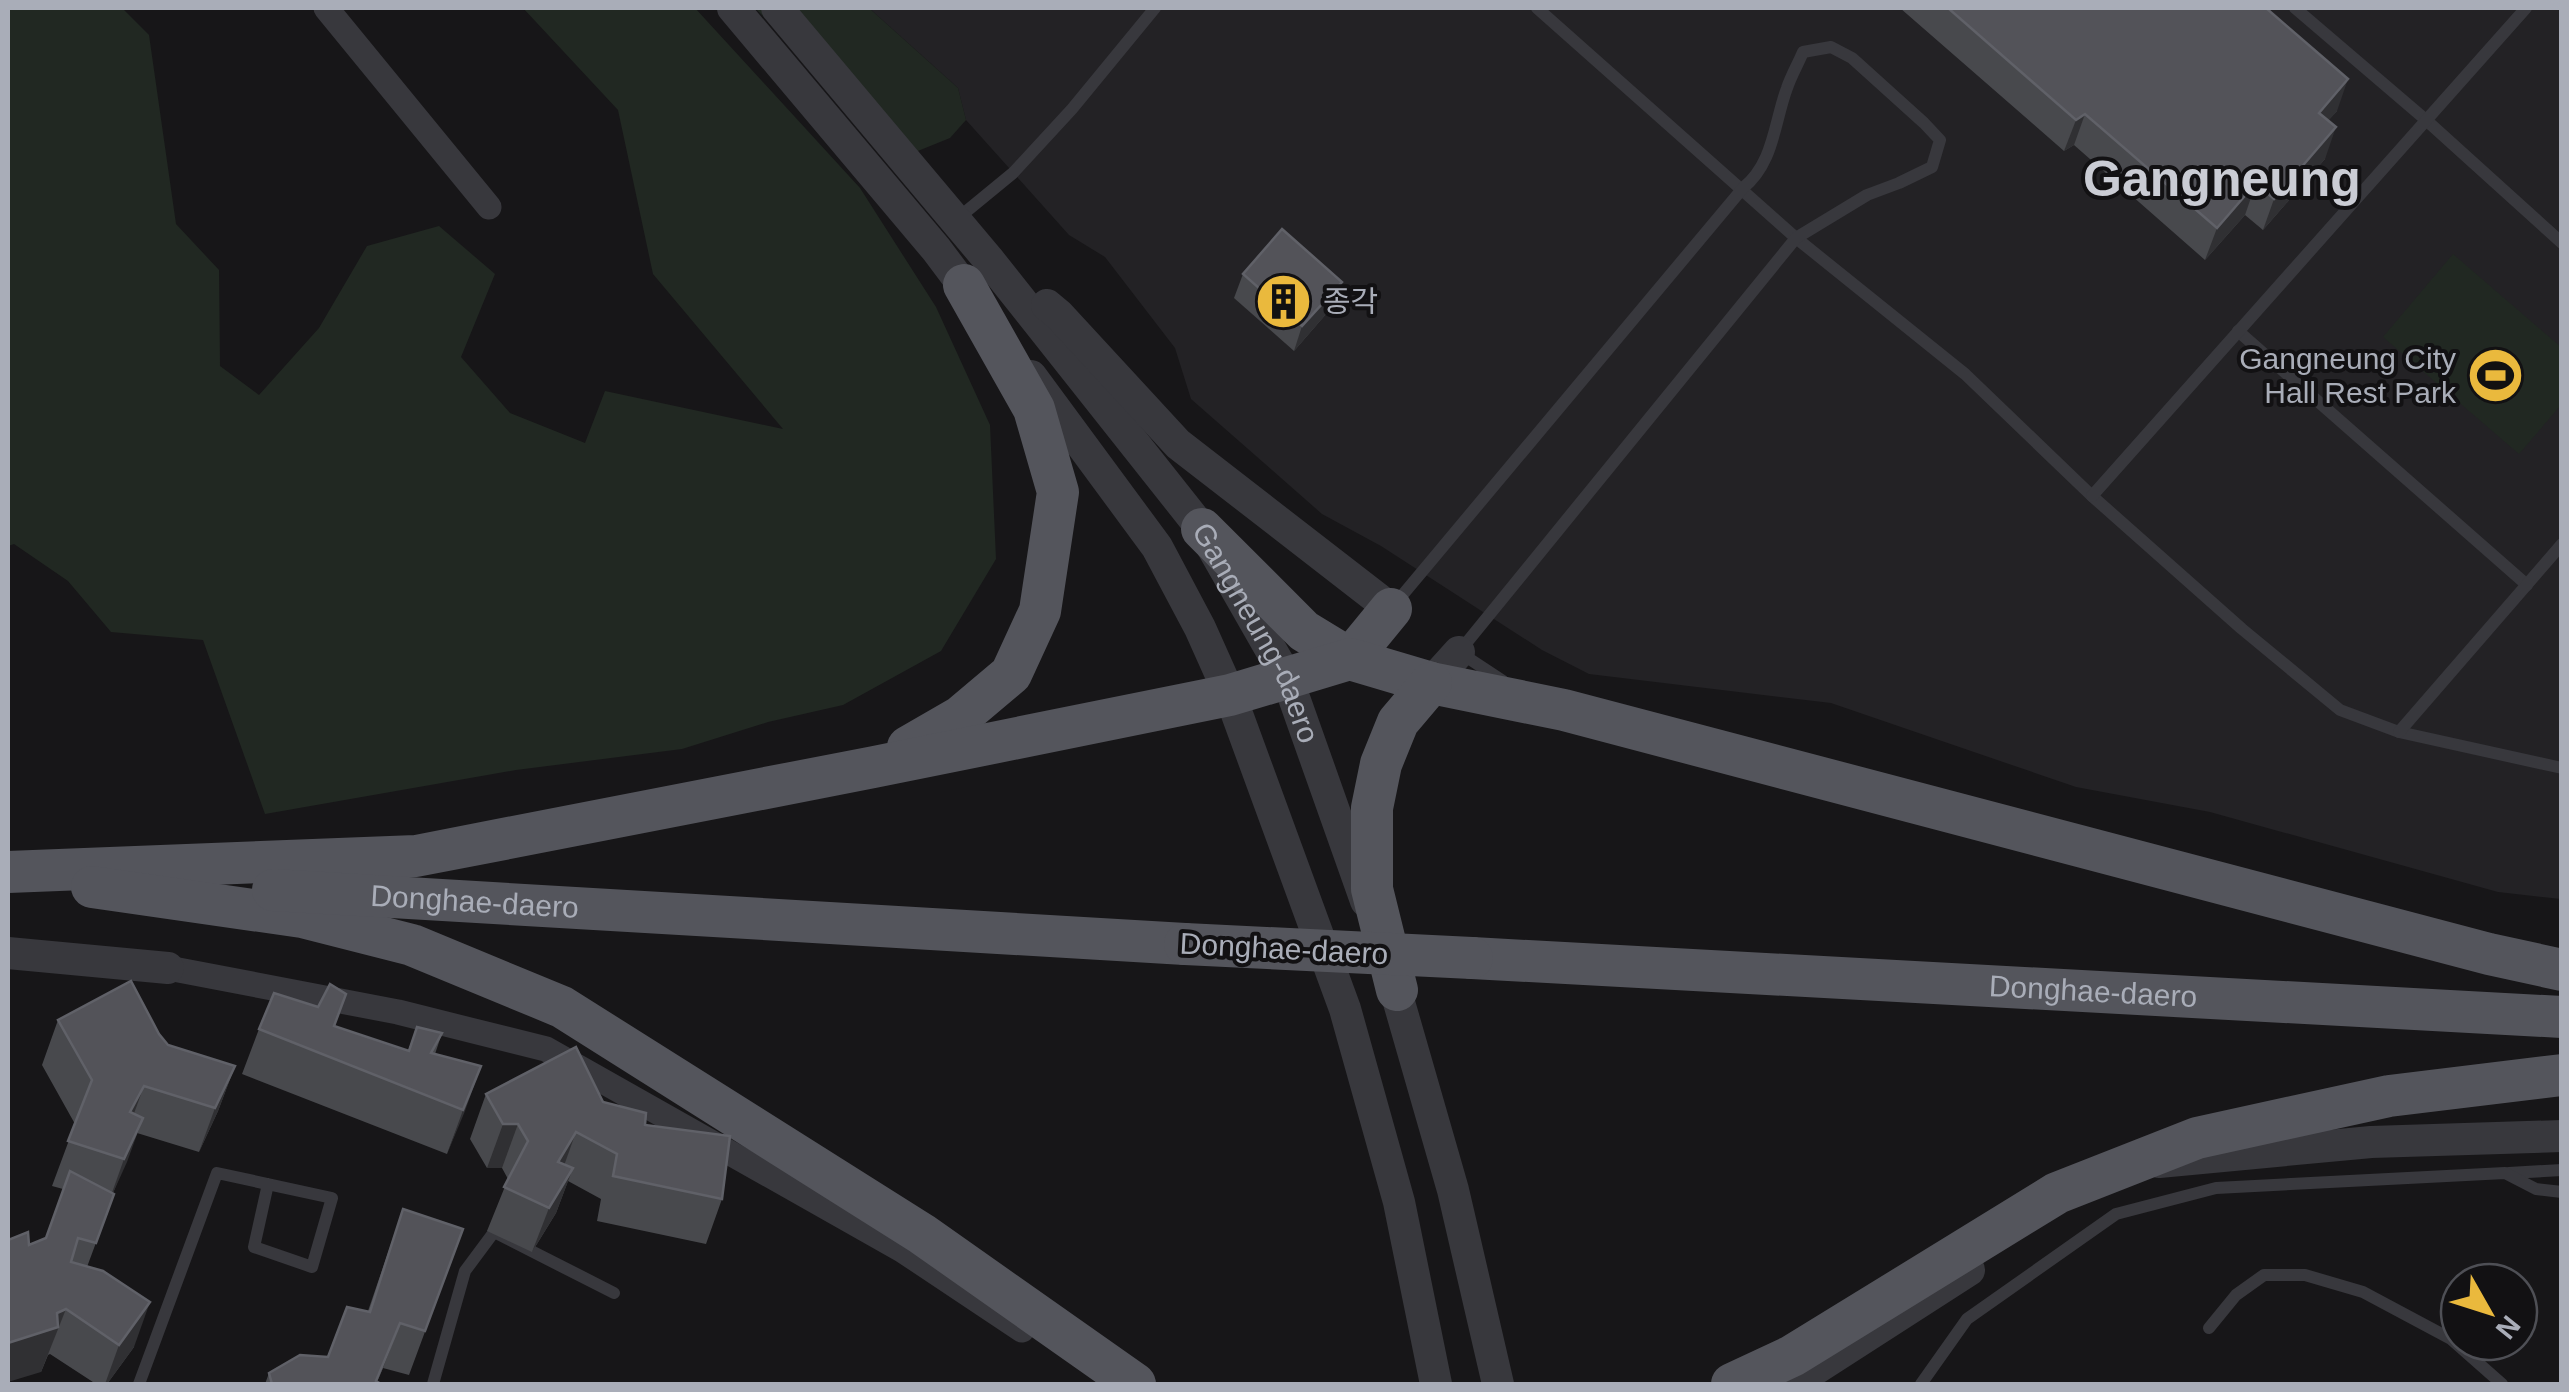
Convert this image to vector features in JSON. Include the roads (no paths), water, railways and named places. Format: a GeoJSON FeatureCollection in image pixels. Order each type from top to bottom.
{"type":"FeatureCollection","features":[{"type":"Feature","properties":{"kind":"main road"},"geometry":{"type":"LineString","coordinates":[[874,767],[960,717],[1011,674],[1040,611],[1058,492],[1034,409],[976,272]]}},
{"type":"Feature","properties":{"kind":"main road"},"geometry":{"type":"LineString","coordinates":[[1202,529],[1304,631],[1350,659]]}},
{"type":"Feature","properties":{"kind":"main road"},"geometry":{"type":"LineString","coordinates":[[1350,659],[1390,610]]}},
{"type":"Feature","properties":{"kind":"main road"},"geometry":{"type":"LineString","coordinates":[[9,874],[416,856],[1230,694],[1350,659],[1445,668],[1564,710],[2243,890],[2562,970]]}},
{"type":"Feature","properties":{"kind":"main road"},"geometry":{"type":"LineString","coordinates":[[1397,990],[1372,889],[1372,808],[1381,764],[1398,722],[1445,668]]}},
{"type":"Feature","properties":{"kind":"main road"},"geometry":{"type":"LineString","coordinates":[[9,874],[302,917],[412,945],[562,1007],[922,1234],[1135,1384]]}},
{"type":"Feature","properties":{"kind":"main road","name":"Donghae-daero"},"geometry":{"type":"LineString","coordinates":[[9,874],[1185,944],[2562,1016]]}},
{"type":"Feature","properties":{"kind":"main road"},"geometry":{"type":"LineString","coordinates":[[1751,1384],[1792,1370],[2056,1193],[2197,1138],[2389,1096],[2562,1075]]}},
{"type":"Feature","properties":{"kind":"main road"},"geometry":{"type":"LineString","coordinates":[[1732,1384],[1792,1370]]}},
{"type":"Feature","properties":{"kind":"street"},"geometry":{"type":"LineString","coordinates":[[326,8],[489,208]]}},
{"type":"Feature","properties":{"kind":"street","name":"Gangneung-daero"},"geometry":{"type":"LineString","coordinates":[[733,8],[936,249],[976,272],[1202,529],[1287,678],[1397,990],[1453,1190],[1498,1384]]}},
{"type":"Feature","properties":{"kind":"street","name":"Gangneung-daero"},"geometry":{"type":"LineString","coordinates":[[777,8],[956,220],[976,272],[1157,547],[1200,628],[1230,694],[1346,1009],[1399,1202],[1436,1384]]}},
{"type":"Feature","properties":{"kind":"street"},"geometry":{"type":"LineString","coordinates":[[976,272],[1060,315],[1178,444],[1390,610]]}},
{"type":"Feature","properties":{"kind":"street"},"geometry":{"type":"LineString","coordinates":[[8,953],[168,968],[398,1012],[546,1049],[902,1250],[1106,1384]]}},
{"type":"Feature","properties":{"kind":"street"},"geometry":{"type":"LineString","coordinates":[[1792,1370],[2101,1185],[2161,1162],[2371,1142],[2562,1136]]}},
{"type":"Feature","properties":{"kind":"street"},"geometry":{"type":"LineString","coordinates":[[2056,1193],[2123,1176]]}},
{"type":"Feature","properties":{"kind":"lane"},"geometry":{"type":"LineString","coordinates":[[956,220],[1013,172],[1060,122],[1155,8]]}},
{"type":"Feature","properties":{"kind":"lane"},"geometry":{"type":"LineString","coordinates":[[1537,8],[1796,238],[1965,374],[2092,496],[2340,710],[2400,732],[2562,768]]}},
{"type":"Feature","properties":{"kind":"lane"},"geometry":{"type":"LineString","coordinates":[[2295,8],[2562,243]]}},
{"type":"Feature","properties":{"kind":"lane"},"geometry":{"type":"LineString","coordinates":[[2092,496],[2526,8]]}},
{"type":"Feature","properties":{"kind":"lane"},"geometry":{"type":"LineString","coordinates":[[1390,610],[1753,180],[1767,158],[1786,90],[1803,52],[1831,47],[1852,58],[1924,122],[1940,140],[1932,167],[1866,194],[1796,238],[1445,668]]}},
{"type":"Feature","properties":{"kind":"lane"},"geometry":{"type":"LineString","coordinates":[[2238,331],[2527,584]]}},
{"type":"Feature","properties":{"kind":"lane"},"geometry":{"type":"LineString","coordinates":[[2400,732],[2562,544]]}},
{"type":"Feature","properties":{"kind":"lane"},"geometry":{"type":"LineString","coordinates":[[1921,1384],[1967,1319],[2116,1214],[2216,1188],[2562,1170]]}},
{"type":"Feature","properties":{"kind":"lane"},"geometry":{"type":"LineString","coordinates":[[138,1384],[217,1173],[268,1184],[332,1198],[312,1268],[254,1247],[268,1184]]}},
{"type":"Feature","properties":{"kind":"lane"},"geometry":{"type":"LineString","coordinates":[[2505,1173],[2536,1189],[2562,1192]]}},
{"type":"Feature","properties":{"kind":"lane"},"geometry":{"type":"LineString","coordinates":[[433,1384],[465,1271],[494,1232],[614,1293]]}},
{"type":"Feature","properties":{"kind":"lane"},"geometry":{"type":"LineString","coordinates":[[2209,1328],[2236,1295],[2264,1275],[2304,1274],[2363,1292],[2451,1340],[2502,1384]]}},
{"type":"Feature","properties":{"kind":"place","name":"종각"},"geometry":{"type":"Point","coordinates":[1284,302]}},
{"type":"Feature","properties":{"kind":"place","name":"Gangneung City Hall Rest Park"},"geometry":{"type":"Point","coordinates":[2495,376]}},
{"type":"Feature","properties":{"kind":"district","name":"Gangneung"},"geometry":{"type":"Point","coordinates":[2222,178]}}]}
